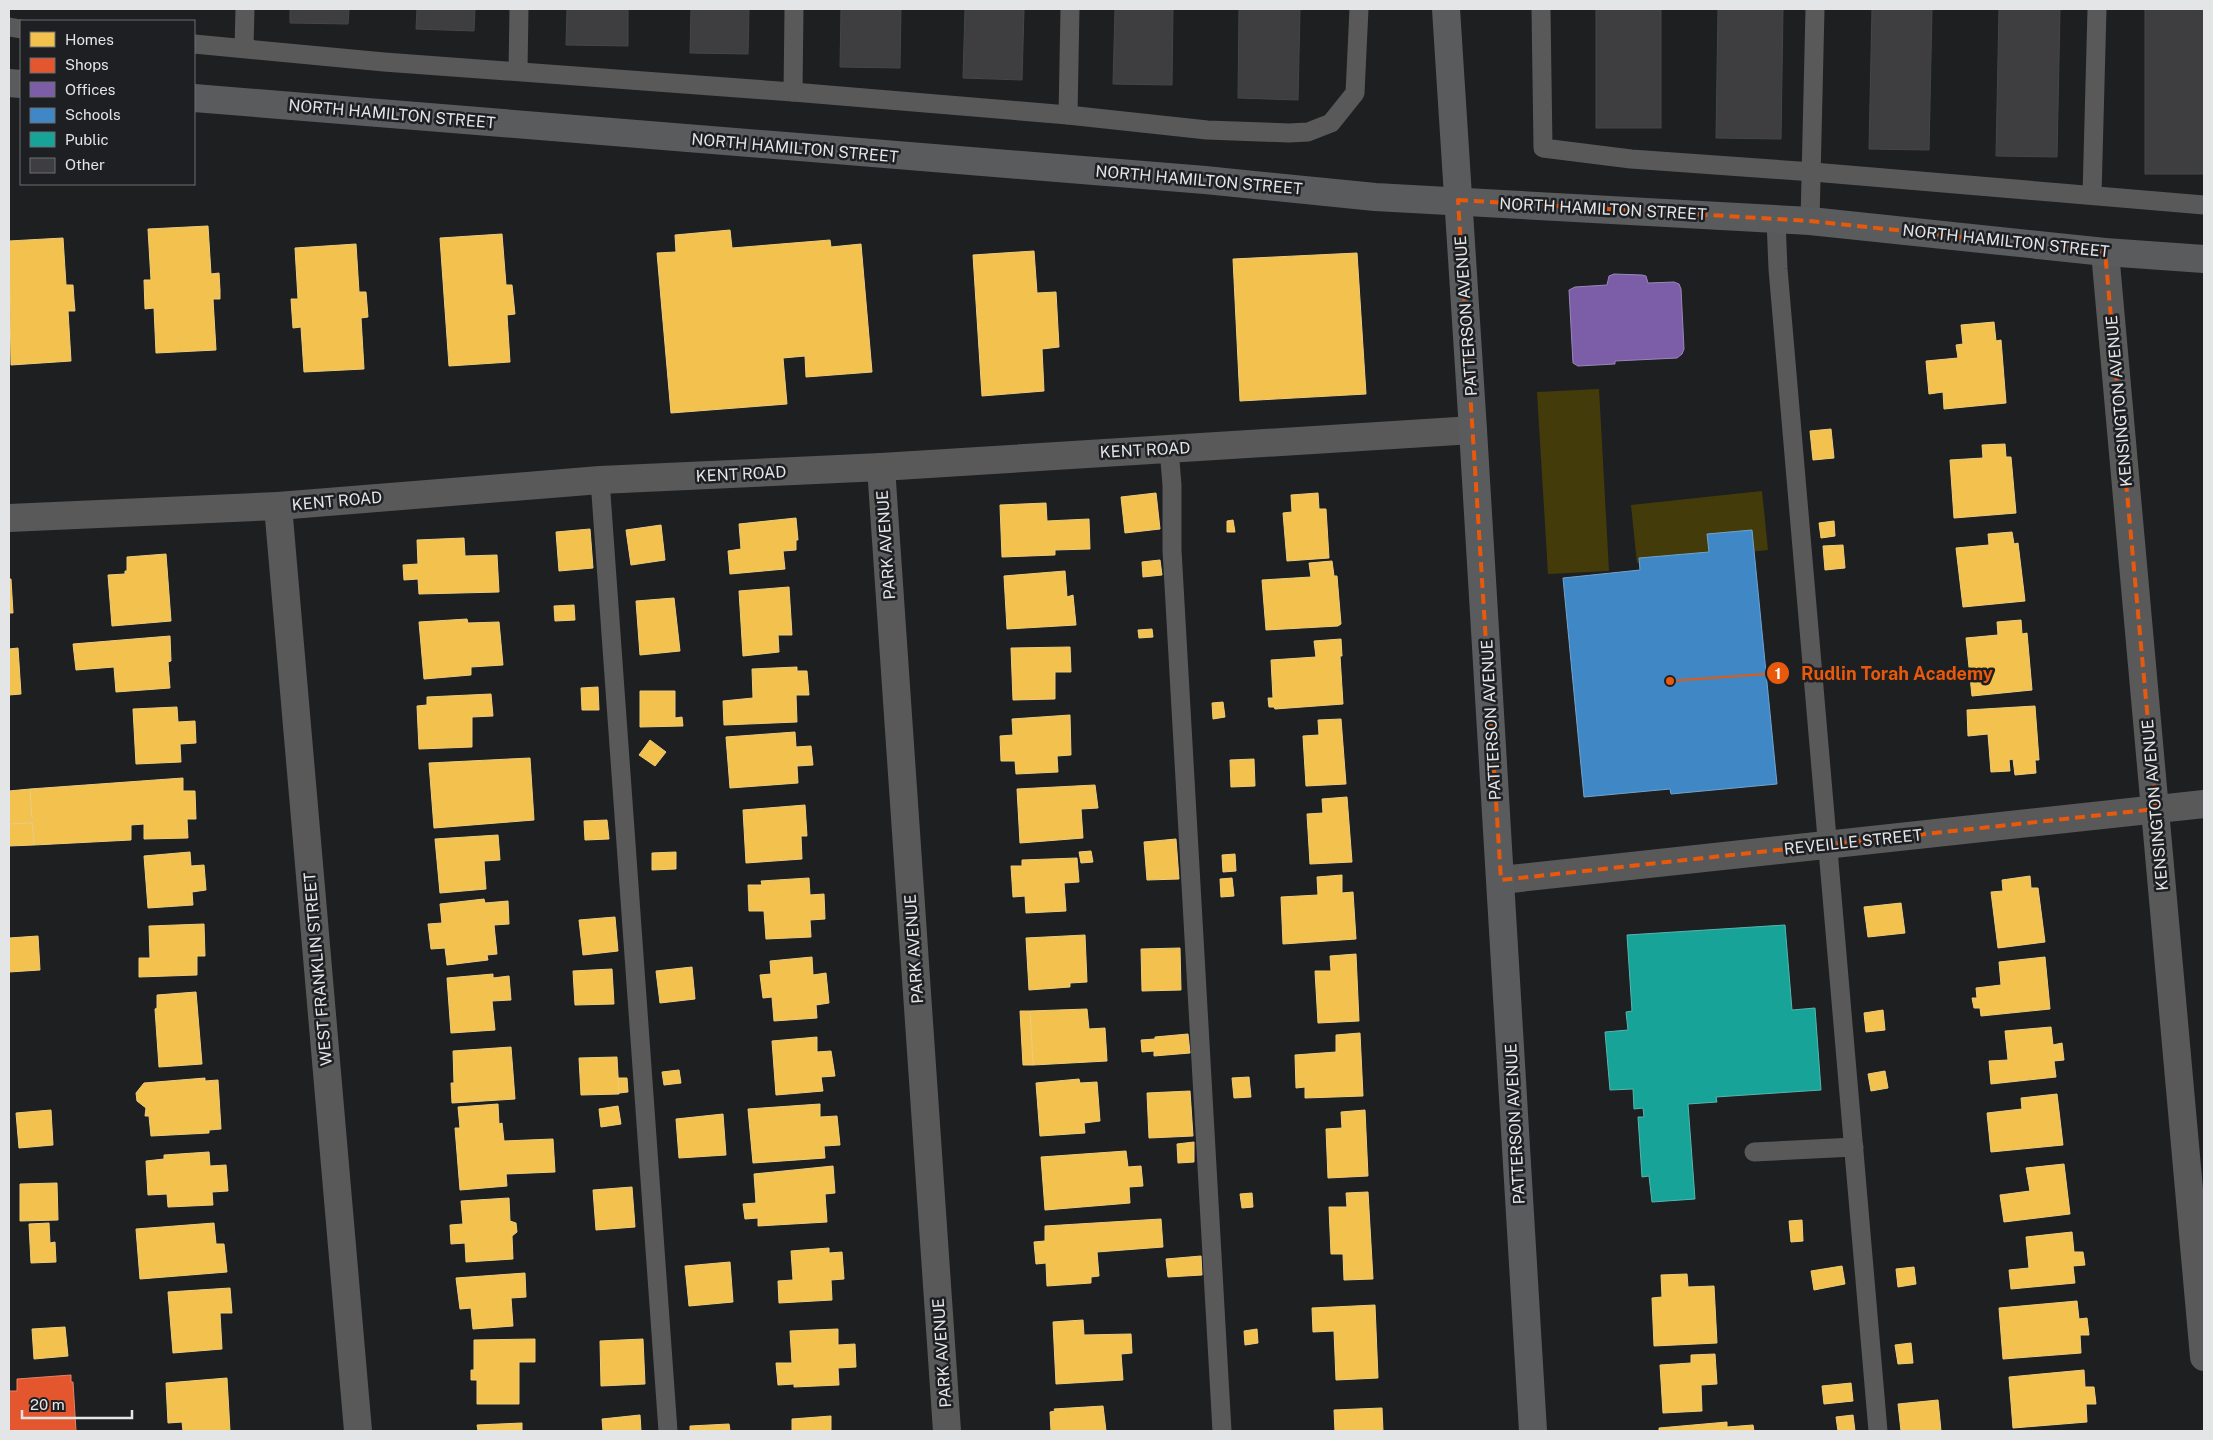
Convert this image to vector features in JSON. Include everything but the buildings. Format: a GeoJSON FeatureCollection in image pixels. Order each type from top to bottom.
{"type":"FeatureCollection","features":[{"type":"Feature","properties":{"kind":"street","name":"PATTERSON AVENUE"},"geometry":{"type":"LineString","coordinates":[[1446,9],[1474,430],[1533,1431]]}},
{"type":"Feature","properties":{"kind":"street","name":"NORTH HAMILTON STREET"},"geometry":{"type":"LineString","coordinates":[[195,98],[1195,179],[1375,197],[1458,200],[1810,221],[2105,252],[2204,259]]}},
{"type":"Feature","properties":{"kind":"street","name":"KENSINGTON AVENUE"},"geometry":{"type":"LineString","coordinates":[[2105,252],[2204,1357]]}},
{"type":"Feature","properties":{"kind":"street","name":"KENT ROAD"},"geometry":{"type":"LineString","coordinates":[[9,518],[278,506],[600,480],[881,467],[1474,430]]}},
{"type":"Feature","properties":{"kind":"street","name":"PARK AVENUE"},"geometry":{"type":"LineString","coordinates":[[881,467],[948,1431]]}},
{"type":"Feature","properties":{"kind":"street","name":"WEST FRANKLIN STREET"},"geometry":{"type":"LineString","coordinates":[[278,506],[358,1431]]}},
{"type":"Feature","properties":{"kind":"street","name":"REVEILLE STREET"},"geometry":{"type":"LineString","coordinates":[[1501,880],[2204,804]]}},
{"type":"Feature","properties":{"kind":"lane"},"geometry":{"type":"LineString","coordinates":[[244,47],[245,9]]}},
{"type":"Feature","properties":{"kind":"lane"},"geometry":{"type":"LineString","coordinates":[[518,71],[519,9]]}},
{"type":"Feature","properties":{"kind":"lane"},"geometry":{"type":"LineString","coordinates":[[793,92],[794,9]]}},
{"type":"Feature","properties":{"kind":"lane"},"geometry":{"type":"LineString","coordinates":[[1068,115],[1070,9]]}},
{"type":"Feature","properties":{"kind":"lane"},"geometry":{"type":"LineString","coordinates":[[195,44],[244,47],[384,62],[793,92],[1068,115],[1207,130],[1289,133],[1308,132],[1331,123],[1355,92],[1359,9]]}},
{"type":"Feature","properties":{"kind":"lane"},"geometry":{"type":"LineString","coordinates":[[1541,9],[1543,148],[1631,159],[1812,172],[2204,205]]}},
{"type":"Feature","properties":{"kind":"lane"},"geometry":{"type":"LineString","coordinates":[[1810,221],[1815,9]]}},
{"type":"Feature","properties":{"kind":"lane"},"geometry":{"type":"LineString","coordinates":[[2092,195],[2097,9]]}},
{"type":"Feature","properties":{"kind":"lane"},"geometry":{"type":"LineString","coordinates":[[1776,220],[1778,279],[1829,845],[1878,1431]]}},
{"type":"Feature","properties":{"kind":"lane"},"geometry":{"type":"LineString","coordinates":[[1170,449],[1173,570],[1222,1431]]}},
{"type":"Feature","properties":{"kind":"lane"},"geometry":{"type":"LineString","coordinates":[[600,480],[668,1431]]}},
{"type":"Feature","properties":{"kind":"lane"},"geometry":{"type":"LineString","coordinates":[[1754,1152],[1854,1147]]}},
{"type":"Feature","properties":{"kind":"highlighted area"},"geometry":{"type":"Polygon","coordinates":[[[1458,200],[1810,221],[2105,252],[2156,809],[1501,880],[1458,200]]]}},
{"type":"Feature","properties":{"kind":"shaded area"},"geometry":{"type":"Polygon","coordinates":[[[1599,389],[1609,571],[1548,574],[1537,392],[1599,389]]]}},
{"type":"Feature","properties":{"kind":"shaded area"},"geometry":{"type":"Polygon","coordinates":[[[1762,491],[1768,550],[1637,563],[1631,505],[1762,491]]]}},
{"type":"Feature","properties":{"kind":"place","name":"Rudlin Torah Academy"},"geometry":{"type":"Point","coordinates":[1670,681]}}]}
